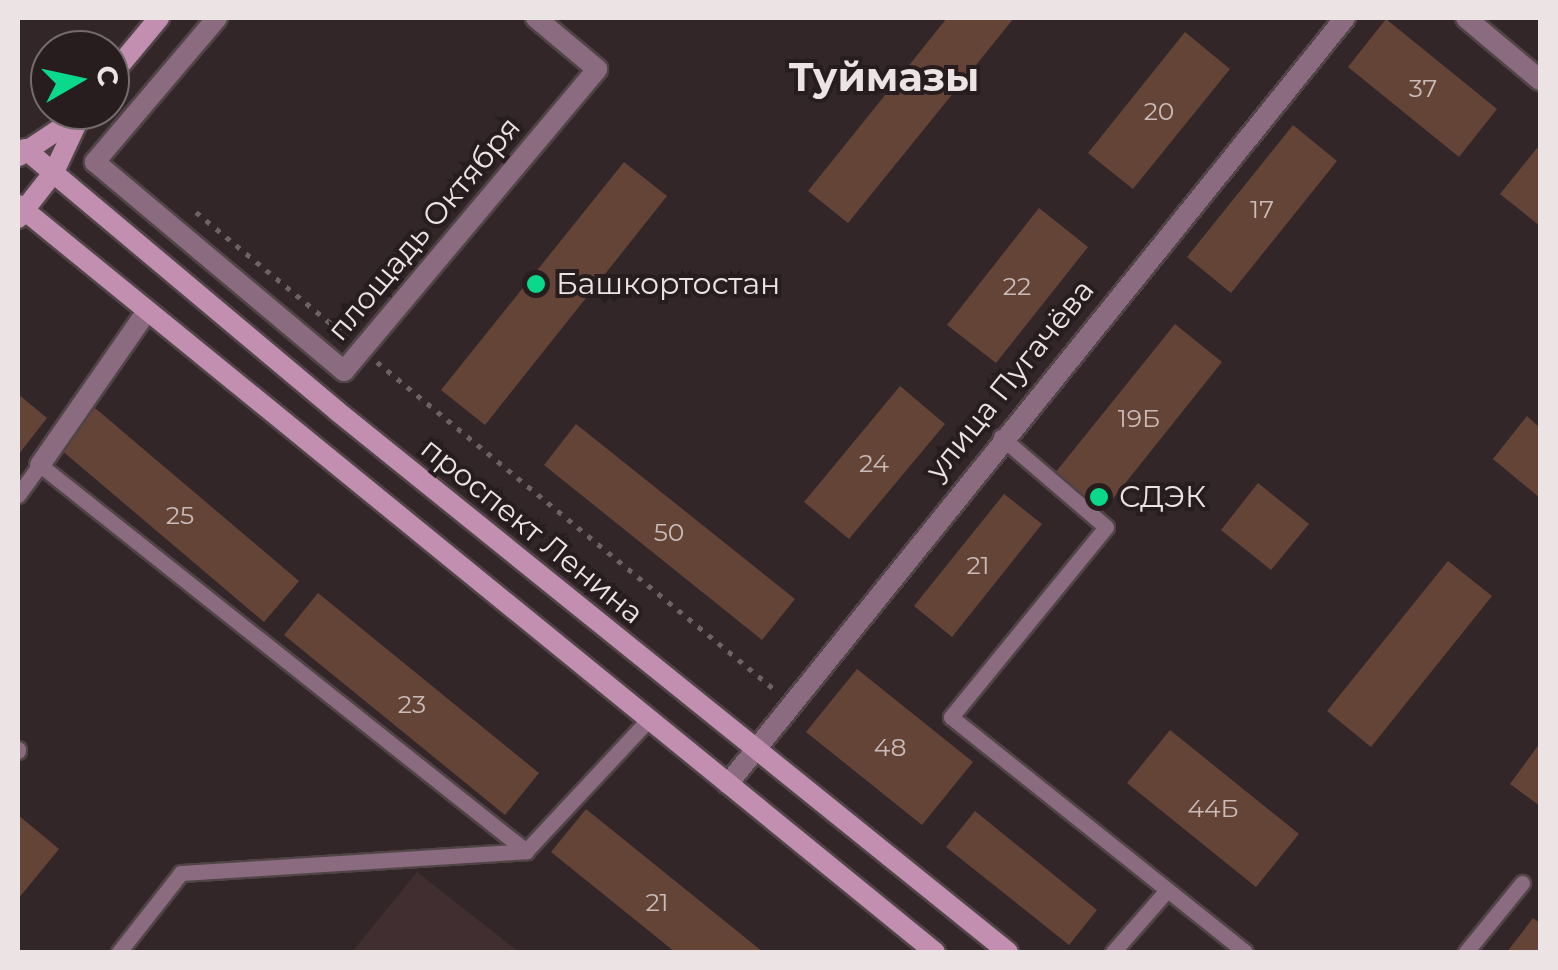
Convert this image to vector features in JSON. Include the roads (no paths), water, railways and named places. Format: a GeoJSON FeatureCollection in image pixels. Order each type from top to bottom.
{"type":"FeatureCollection","features":[{"type":"Feature","properties":{"kind":"street"},"geometry":{"type":"LineString","coordinates":[[130,54],[159,18]]}},
{"type":"Feature","properties":{"kind":"street","name":"площадь Октября"},"geometry":{"type":"LineString","coordinates":[[216,18],[96,162],[344,371],[597,69],[536,18]]}},
{"type":"Feature","properties":{"kind":"street","name":"улица Пугачёва"},"geometry":{"type":"LineString","coordinates":[[728,784],[1001,437],[1345,18]]}},
{"type":"Feature","properties":{"kind":"street"},"geometry":{"type":"LineString","coordinates":[[1466,18],[1540,80]]}},
{"type":"Feature","properties":{"kind":"street"},"geometry":{"type":"LineString","coordinates":[[21,153],[56,130]]}},
{"type":"Feature","properties":{"kind":"street"},"geometry":{"type":"LineString","coordinates":[[73,130],[54,172],[20,211],[935,952]]}},
{"type":"Feature","properties":{"kind":"street","name":"проспект Ленина"},"geometry":{"type":"LineString","coordinates":[[21,153],[54,172],[337,412],[1008,952]]}},
{"type":"Feature","properties":{"kind":"street"},"geometry":{"type":"LineString","coordinates":[[40,466],[147,311]]}},
{"type":"Feature","properties":{"kind":"lane"},"geometry":{"type":"LineString","coordinates":[[1001,437],[1106,527],[951,716],[1245,952]]}},
{"type":"Feature","properties":{"kind":"lane"},"geometry":{"type":"LineString","coordinates":[[18,495],[40,466],[526,850]]}},
{"type":"Feature","properties":{"kind":"lane"},"geometry":{"type":"LineString","coordinates":[[119,952],[182,873],[526,850],[649,720]]}},
{"type":"Feature","properties":{"kind":"lane"},"geometry":{"type":"LineString","coordinates":[[1466,952],[1522,882]]}},
{"type":"Feature","properties":{"kind":"lane"},"geometry":{"type":"LineString","coordinates":[[1113,952],[1167,890]]}},
{"type":"Feature","properties":{"kind":"place","name":"Башкортостан"},"geometry":{"type":"Point","coordinates":[536,284]}},
{"type":"Feature","properties":{"kind":"place","name":"СДЭК"},"geometry":{"type":"Point","coordinates":[1099,497]}},
{"type":"Feature","properties":{"kind":"district","name":"Туймазы"},"geometry":{"type":"Point","coordinates":[884,77]}}]}
